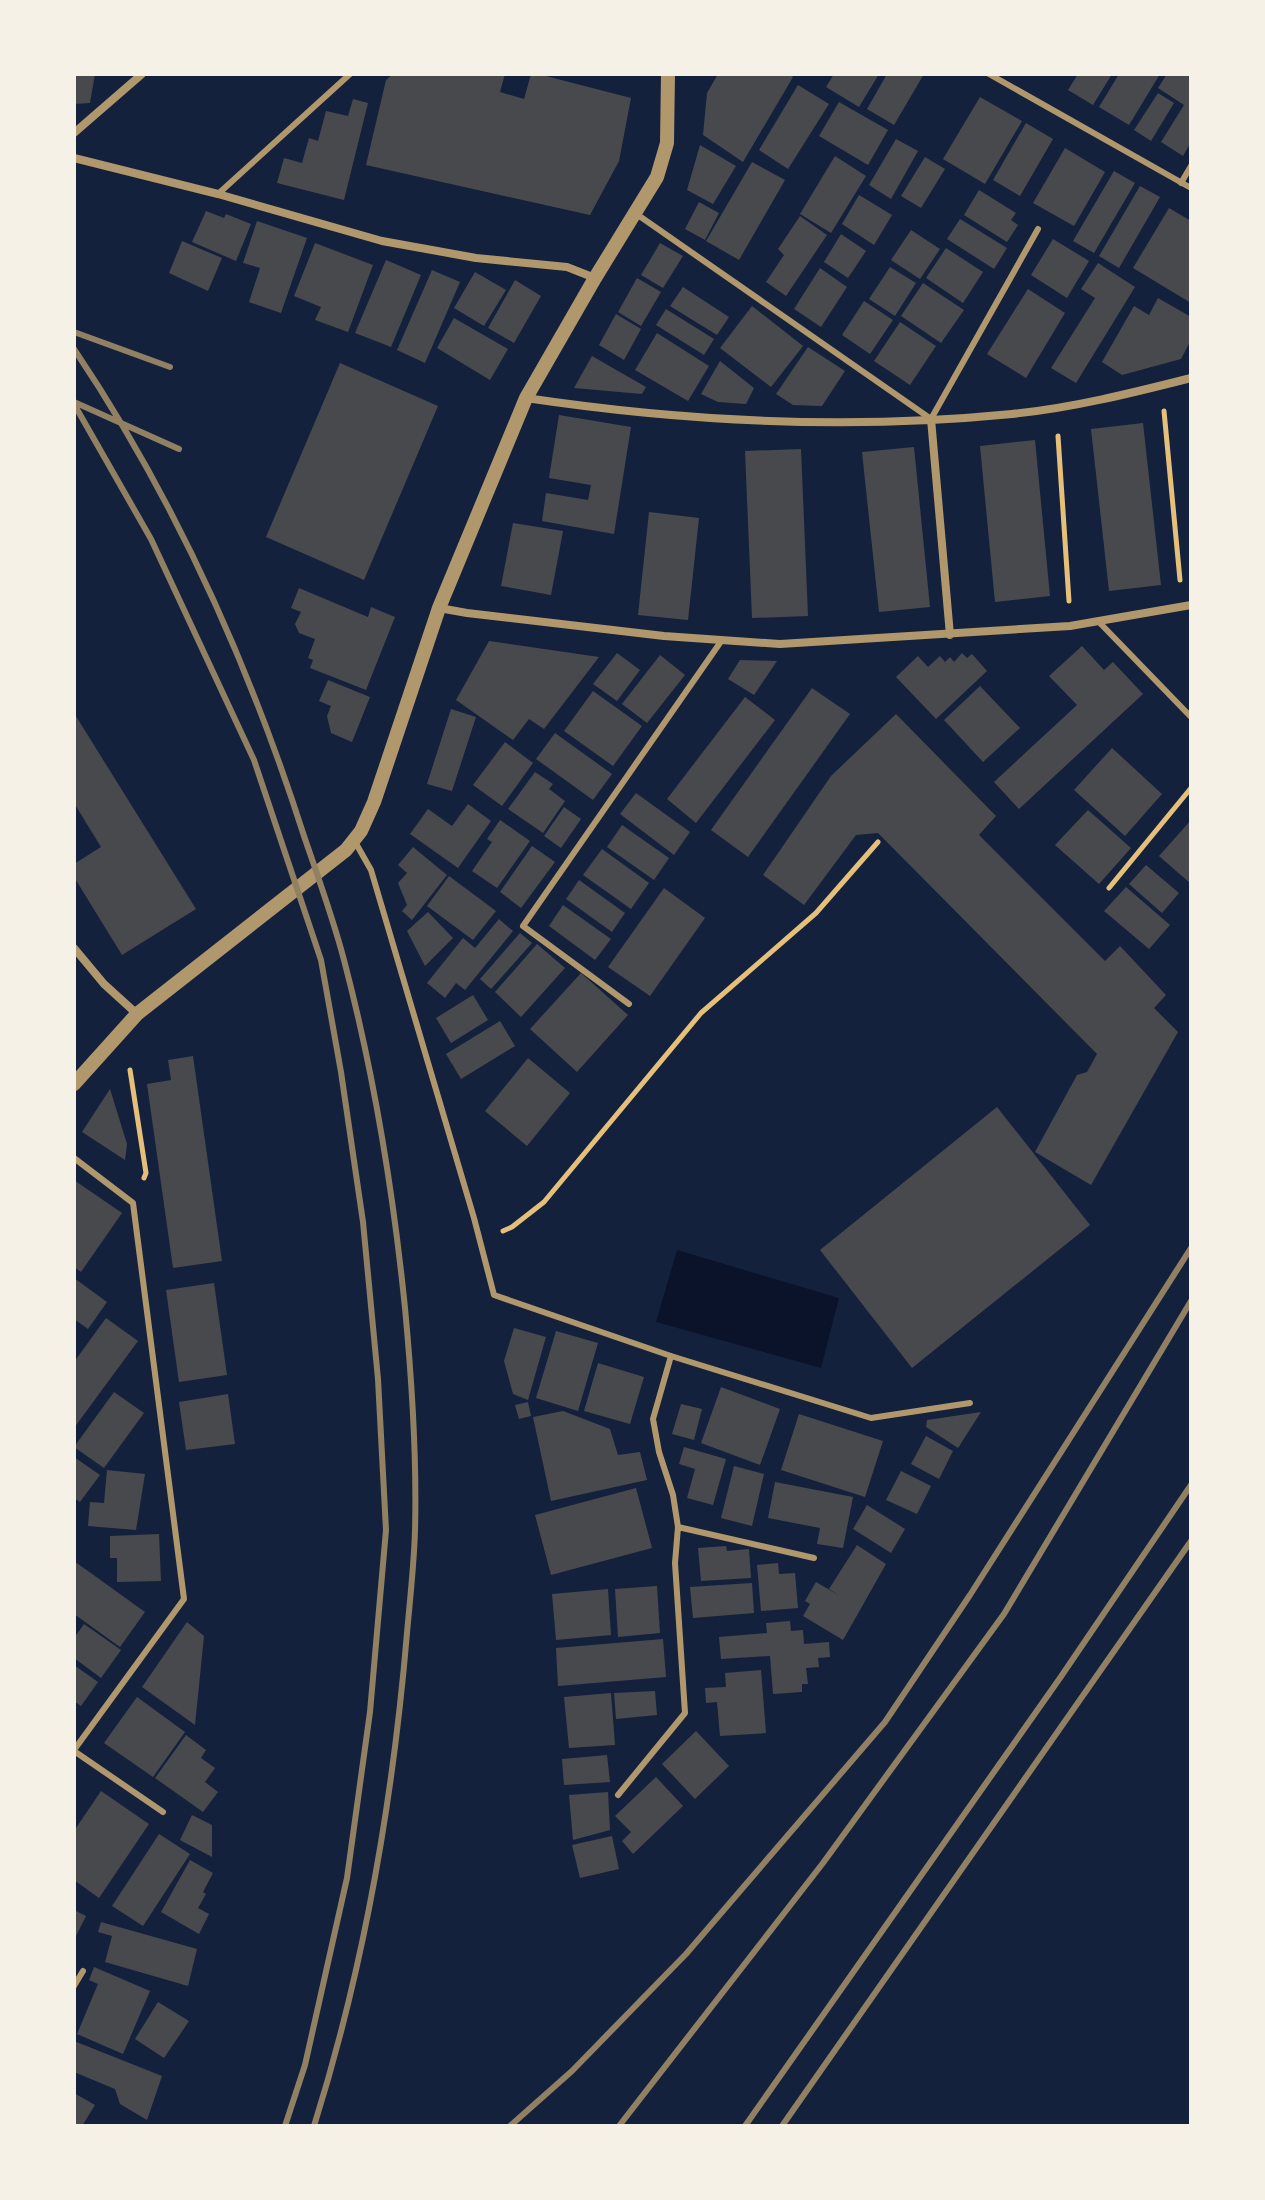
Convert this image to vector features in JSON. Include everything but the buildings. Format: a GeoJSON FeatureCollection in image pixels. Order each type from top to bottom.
{"type":"FeatureCollection","features":[{"type":"Feature","properties":{"kind":"street"},"geometry":{"type":"LineString","coordinates":[[74,133],[142,74]]}},
{"type":"Feature","properties":{"kind":"street"},"geometry":{"type":"LineString","coordinates":[[74,1084],[137,1014],[350,845],[374,802],[439,608],[526,398],[665,159],[668,74]]}},
{"type":"Feature","properties":{"kind":"street"},"geometry":{"type":"LineString","coordinates":[[74,158],[218,194],[382,241],[476,258],[567,267],[595,278]]}},
{"type":"Feature","properties":{"kind":"street"},"geometry":{"type":"LineString","coordinates":[[526,398],[677,417],[833,424],[1014,414],[1105,399],[1191,378]]}},
{"type":"Feature","properties":{"kind":"street"},"geometry":{"type":"LineString","coordinates":[[931,419],[950,635]]}},
{"type":"Feature","properties":{"kind":"street"},"geometry":{"type":"LineString","coordinates":[[439,608],[545,623],[780,644],[1070,626],[1186,606]]}},
{"type":"Feature","properties":{"kind":"street"},"geometry":{"type":"LineString","coordinates":[[74,948],[104,984],[137,1014]]}},
{"type":"Feature","properties":{"kind":"lane"},"geometry":{"type":"LineString","coordinates":[[218,194],[350,74]]}},
{"type":"Feature","properties":{"kind":"lane"},"geometry":{"type":"LineString","coordinates":[[989,74],[1191,188]]}},
{"type":"Feature","properties":{"kind":"lane"},"geometry":{"type":"LineString","coordinates":[[1181,183],[1191,166]]}},
{"type":"Feature","properties":{"kind":"lane"},"geometry":{"type":"LineString","coordinates":[[635,213],[931,419],[1038,229]]}},
{"type":"Feature","properties":{"kind":"lane"},"geometry":{"type":"LineString","coordinates":[[1098,621],[1191,717]]}},
{"type":"Feature","properties":{"kind":"lane"},"geometry":{"type":"LineString","coordinates":[[629,1004],[523,926],[722,640]]}},
{"type":"Feature","properties":{"kind":"lane"},"geometry":{"type":"LineString","coordinates":[[350,845],[371,870],[494,1295],[671,1356],[871,1418],[970,1403]]}},
{"type":"Feature","properties":{"kind":"lane"},"geometry":{"type":"LineString","coordinates":[[74,1158],[133,1203],[184,1599],[74,1750],[163,1812]]}},
{"type":"Feature","properties":{"kind":"lane"},"geometry":{"type":"LineString","coordinates":[[618,1795],[685,1713],[675,1563],[678,1527],[653,1419],[671,1356]]}},
{"type":"Feature","properties":{"kind":"lane"},"geometry":{"type":"LineString","coordinates":[[678,1527],[814,1558]]}},
{"type":"Feature","properties":{"kind":"lane"},"geometry":{"type":"LineString","coordinates":[[74,1986],[83,1971]]}},
{"type":"Feature","properties":{"kind":"path"},"geometry":{"type":"LineString","coordinates":[[1161,386],[1186,606]]}},
{"type":"Feature","properties":{"kind":"path"},"geometry":{"type":"LineString","coordinates":[[1057,407],[1070,626]]}},
{"type":"Feature","properties":{"kind":"path"},"geometry":{"type":"LineString","coordinates":[[1109,888],[1191,788]]}},
{"type":"Feature","properties":{"kind":"path"},"geometry":{"type":"LineString","coordinates":[[480,1240],[512,1227],[544,1202],[701,1013],[816,913],[878,842]]}},
{"type":"Feature","properties":{"kind":"path"},"geometry":{"type":"LineString","coordinates":[[130,1069],[146,1173],[133,1203]]}},
{"type":"Feature","properties":{"kind":"water"},"geometry":{"type":"Polygon","coordinates":[[[677,1250],[839,1298],[821,1368],[656,1322],[677,1250]]]}},
{"type":"Feature","properties":{"kind":"railway"},"geometry":{"type":"LineString","coordinates":[[74,332],[170,367]]}},
{"type":"Feature","properties":{"kind":"railway"},"geometry":{"type":"LineString","coordinates":[[74,349],[111,406],[177,524],[234,646],[259,708],[335,929],[355,1003],[395,1220],[413,1420],[415,1503],[412,1582],[394,1758],[374,1882],[348,2005],[314,2126]]}},
{"type":"Feature","properties":{"kind":"railway"},"geometry":{"type":"LineString","coordinates":[[74,402],[179,449]]}},
{"type":"Feature","properties":{"kind":"railway"},"geometry":{"type":"LineString","coordinates":[[74,404],[151,539],[254,760],[321,960],[363,1222],[378,1379],[386,1530],[370,1712],[347,1878],[305,2065],[285,2126]]}},
{"type":"Feature","properties":{"kind":"railway"},"geometry":{"type":"LineString","coordinates":[[510,2126],[572,2071],[686,1954],[885,1722],[970,1595],[1191,1248]]}},
{"type":"Feature","properties":{"kind":"railway"},"geometry":{"type":"LineString","coordinates":[[619,2126],[823,1863],[1004,1614],[1191,1301]]}},
{"type":"Feature","properties":{"kind":"railway"},"geometry":{"type":"LineString","coordinates":[[745,2126],[1060,1678],[1191,1485]]}},
{"type":"Feature","properties":{"kind":"railway"},"geometry":{"type":"LineString","coordinates":[[782,2126],[1191,1541]]}}]}
